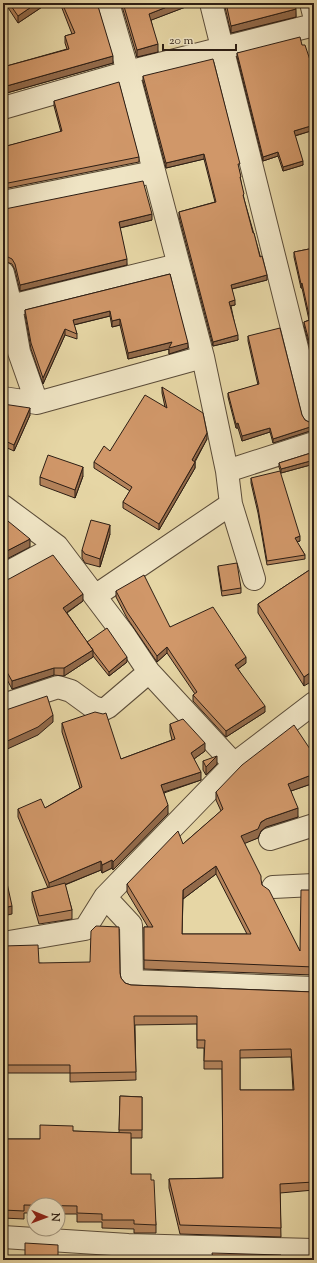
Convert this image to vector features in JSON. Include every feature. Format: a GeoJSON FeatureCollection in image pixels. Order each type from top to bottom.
{"type":"FeatureCollection","features":[{"type":"Feature","properties":{"kind":"street"},"geometry":{"type":"LineString","coordinates":[[108,3],[128,72],[203,357],[227,471],[231,504],[254,579]]}},
{"type":"Feature","properties":{"kind":"street"},"geometry":{"type":"LineString","coordinates":[[211,3],[314,416]]}},
{"type":"Feature","properties":{"kind":"street"},"geometry":{"type":"LineString","coordinates":[[312,3],[314,15]]}},
{"type":"Feature","properties":{"kind":"street"},"geometry":{"type":"LineString","coordinates":[[3,108],[128,72],[314,25]]}},
{"type":"Feature","properties":{"kind":"street"},"geometry":{"type":"LineString","coordinates":[[3,202],[154,172]]}},
{"type":"Feature","properties":{"kind":"street"},"geometry":{"type":"LineString","coordinates":[[11,306],[178,265]]}},
{"type":"Feature","properties":{"kind":"street"},"geometry":{"type":"LineString","coordinates":[[3,273],[11,306],[19,352],[37,403]]}},
{"type":"Feature","properties":{"kind":"street"},"geometry":{"type":"LineString","coordinates":[[3,398],[37,403],[203,357]]}},
{"type":"Feature","properties":{"kind":"street"},"geometry":{"type":"LineString","coordinates":[[227,471],[314,443]]}},
{"type":"Feature","properties":{"kind":"street"},"geometry":{"type":"LineString","coordinates":[[95,596],[231,504]]}},
{"type":"Feature","properties":{"kind":"street"},"geometry":{"type":"LineString","coordinates":[[3,506],[57,546],[125,636],[148,672],[234,764]]}},
{"type":"Feature","properties":{"kind":"street"},"geometry":{"type":"LineString","coordinates":[[3,575],[57,546]]}},
{"type":"Feature","properties":{"kind":"street"},"geometry":{"type":"LineString","coordinates":[[3,705],[58,687],[71,691],[93,707],[102,710],[108,707],[148,672]]}},
{"type":"Feature","properties":{"kind":"street"},"geometry":{"type":"LineString","coordinates":[[3,943],[85,929],[106,897],[234,764],[314,703]]}},
{"type":"Feature","properties":{"kind":"street"},"geometry":{"type":"LineString","coordinates":[[270,839],[314,825]]}},
{"type":"Feature","properties":{"kind":"street"},"geometry":{"type":"LineString","coordinates":[[273,887],[314,885]]}},
{"type":"Feature","properties":{"kind":"street"},"geometry":{"type":"LineString","coordinates":[[106,897],[131,925],[132,981],[314,988]]}},
{"type":"Feature","properties":{"kind":"street"},"geometry":{"type":"LineString","coordinates":[[3,1237],[128,1253],[314,1250]]}},
{"type":"Feature","properties":{"kind":"building"},"geometry":{"type":"Polygon","coordinates":[[[9,3],[37,3],[18,16],[9,3]]]}},
{"type":"Feature","properties":{"kind":"building"},"geometry":{"type":"Polygon","coordinates":[[[62,3],[97,3],[113,56],[3,87],[3,67],[69,49],[65,36],[75,33],[62,3]]]}},
{"type":"Feature","properties":{"kind":"building"},"geometry":{"type":"Polygon","coordinates":[[[123,3],[177,3],[149,14],[158,44],[137,50],[123,3]]]}},
{"type":"Feature","properties":{"kind":"building"},"geometry":{"type":"Polygon","coordinates":[[[226,3],[295,3],[296,9],[231,26],[226,3]]]}},
{"type":"Feature","properties":{"kind":"building"},"geometry":{"type":"Polygon","coordinates":[[[300,37],[302,45],[305,45],[314,72],[314,125],[294,131],[303,161],[283,167],[278,152],[263,157],[237,53],[300,37]]]}},
{"type":"Feature","properties":{"kind":"building"},"geometry":{"type":"Polygon","coordinates":[[[213,59],[240,164],[238,164],[243,195],[260,257],[262,256],[267,275],[231,285],[235,300],[229,302],[238,335],[213,342],[179,212],[216,202],[204,154],[166,163],[143,76],[213,59]]]}},
{"type":"Feature","properties":{"kind":"building"},"geometry":{"type":"Polygon","coordinates":[[[119,82],[139,157],[3,184],[3,147],[62,131],[54,101],[119,82]]]}},
{"type":"Feature","properties":{"kind":"building"},"geometry":{"type":"Polygon","coordinates":[[[143,181],[152,214],[119,222],[127,259],[20,285],[15,264],[12,259],[4,255],[3,209],[143,181]]]}},
{"type":"Feature","properties":{"kind":"building"},"geometry":{"type":"Polygon","coordinates":[[[314,248],[314,360],[304,322],[310,320],[294,252],[314,248]]]}},
{"type":"Feature","properties":{"kind":"building"},"geometry":{"type":"Polygon","coordinates":[[[170,274],[188,343],[169,348],[172,342],[128,353],[120,319],[112,321],[110,311],[73,320],[77,334],[65,329],[43,378],[31,343],[25,310],[170,274]]]}},
{"type":"Feature","properties":{"kind":"building"},"geometry":{"type":"Polygon","coordinates":[[[280,328],[302,415],[305,420],[314,423],[314,426],[273,439],[270,428],[242,436],[238,423],[236,424],[228,393],[259,384],[248,336],[280,328]]]}},
{"type":"Feature","properties":{"kind":"building"},"geometry":{"type":"Polygon","coordinates":[[[162,387],[203,413],[207,433],[192,460],[195,462],[159,524],[123,502],[132,487],[94,462],[104,446],[110,451],[145,395],[167,408],[162,387]]]}},
{"type":"Feature","properties":{"kind":"building"},"geometry":{"type":"Polygon","coordinates":[[[3,404],[30,408],[14,445],[3,440],[3,404]]]}},
{"type":"Feature","properties":{"kind":"building"},"geometry":{"type":"Polygon","coordinates":[[[314,452],[314,460],[281,469],[279,463],[314,452]]]}},
{"type":"Feature","properties":{"kind":"building"},"geometry":{"type":"Polygon","coordinates":[[[48,455],[83,467],[75,490],[40,477],[48,455]]]}},
{"type":"Feature","properties":{"kind":"building"},"geometry":{"type":"Polygon","coordinates":[[[280,471],[300,536],[295,538],[305,555],[267,561],[251,478],[280,471]]]}},
{"type":"Feature","properties":{"kind":"building"},"geometry":{"type":"Polygon","coordinates":[[[3,517],[30,539],[3,553],[3,517]]]}},
{"type":"Feature","properties":{"kind":"building"},"geometry":{"type":"Polygon","coordinates":[[[91,520],[110,525],[100,559],[85,554],[82,550],[91,520]]]}},
{"type":"Feature","properties":{"kind":"building"},"geometry":{"type":"Polygon","coordinates":[[[53,555],[83,594],[63,608],[93,650],[64,668],[54,668],[12,681],[3,665],[3,580],[9,579],[53,555]]]}},
{"type":"Feature","properties":{"kind":"building"},"geometry":{"type":"Polygon","coordinates":[[[237,563],[241,588],[222,591],[218,566],[237,563]]]}},
{"type":"Feature","properties":{"kind":"building"},"geometry":{"type":"Polygon","coordinates":[[[314,567],[314,670],[304,677],[258,604],[314,567]]]}},
{"type":"Feature","properties":{"kind":"building"},"geometry":{"type":"Polygon","coordinates":[[[144,575],[170,627],[213,607],[246,657],[235,665],[265,706],[226,731],[193,695],[197,692],[167,647],[157,656],[127,612],[116,591],[144,575]]]}},
{"type":"Feature","properties":{"kind":"building"},"geometry":{"type":"Polygon","coordinates":[[[107,628],[127,657],[109,672],[87,642],[107,628]]]}},
{"type":"Feature","properties":{"kind":"building"},"geometry":{"type":"Polygon","coordinates":[[[47,696],[53,715],[38,727],[3,743],[3,711],[47,696]]]}},
{"type":"Feature","properties":{"kind":"building"},"geometry":{"type":"Polygon","coordinates":[[[95,712],[103,714],[106,713],[121,759],[175,739],[170,724],[183,719],[205,743],[191,753],[201,772],[161,785],[168,805],[113,862],[112,860],[102,865],[101,861],[49,883],[18,809],[41,799],[45,808],[82,787],[62,723],[95,712]]]}},
{"type":"Feature","properties":{"kind":"building"},"geometry":{"type":"Polygon","coordinates":[[[294,725],[310,749],[314,746],[314,774],[288,784],[298,808],[266,819],[261,822],[258,829],[241,836],[261,876],[262,885],[269,890],[300,951],[301,890],[314,890],[314,967],[144,960],[144,927],[153,927],[127,884],[178,831],[183,844],[223,809],[216,792],[242,765],[294,725]],[[216,866],[183,890],[182,934],[251,934],[216,866]]]}},
{"type":"Feature","properties":{"kind":"building"},"geometry":{"type":"Polygon","coordinates":[[[217,756],[206,767],[203,761],[217,756]]]}},
{"type":"Feature","properties":{"kind":"building"},"geometry":{"type":"Polygon","coordinates":[[[5,874],[12,906],[3,908],[3,875],[5,874]]]}},
{"type":"Feature","properties":{"kind":"building"},"geometry":{"type":"Polygon","coordinates":[[[65,883],[72,910],[39,916],[32,892],[65,883]]]}},
{"type":"Feature","properties":{"kind":"building"},"geometry":{"type":"Polygon","coordinates":[[[96,926],[119,927],[121,978],[125,983],[131,985],[314,992],[314,1182],[280,1184],[281,1228],[180,1225],[169,1179],[223,1178],[222,1061],[204,1061],[205,1040],[197,1040],[197,1016],[134,1016],[136,1072],[70,1073],[70,1065],[3,1065],[3,946],[38,945],[39,963],[90,962],[91,931],[96,926]],[[291,1049],[240,1050],[240,1090],[294,1090],[291,1049]]]}},
{"type":"Feature","properties":{"kind":"building"},"geometry":{"type":"Polygon","coordinates":[[[120,1096],[142,1097],[142,1130],[119,1130],[120,1096]]]}},
{"type":"Feature","properties":{"kind":"building"},"geometry":{"type":"Polygon","coordinates":[[[40,1125],[73,1126],[73,1131],[131,1133],[131,1174],[151,1174],[151,1180],[154,1180],[156,1225],[134,1224],[134,1220],[102,1220],[102,1214],[77,1213],[77,1206],[66,1206],[66,1197],[26,1197],[24,1211],[3,1210],[3,1139],[40,1139],[40,1125]]]}},
{"type":"Feature","properties":{"kind":"building"},"geometry":{"type":"Polygon","coordinates":[[[25,1243],[58,1245],[58,1260],[25,1260],[25,1243]]]}},
{"type":"Feature","properties":{"kind":"building"},"geometry":{"type":"Polygon","coordinates":[[[212,1253],[281,1255],[281,1258],[288,1258],[288,1260],[213,1260],[212,1253]]]}}]}
